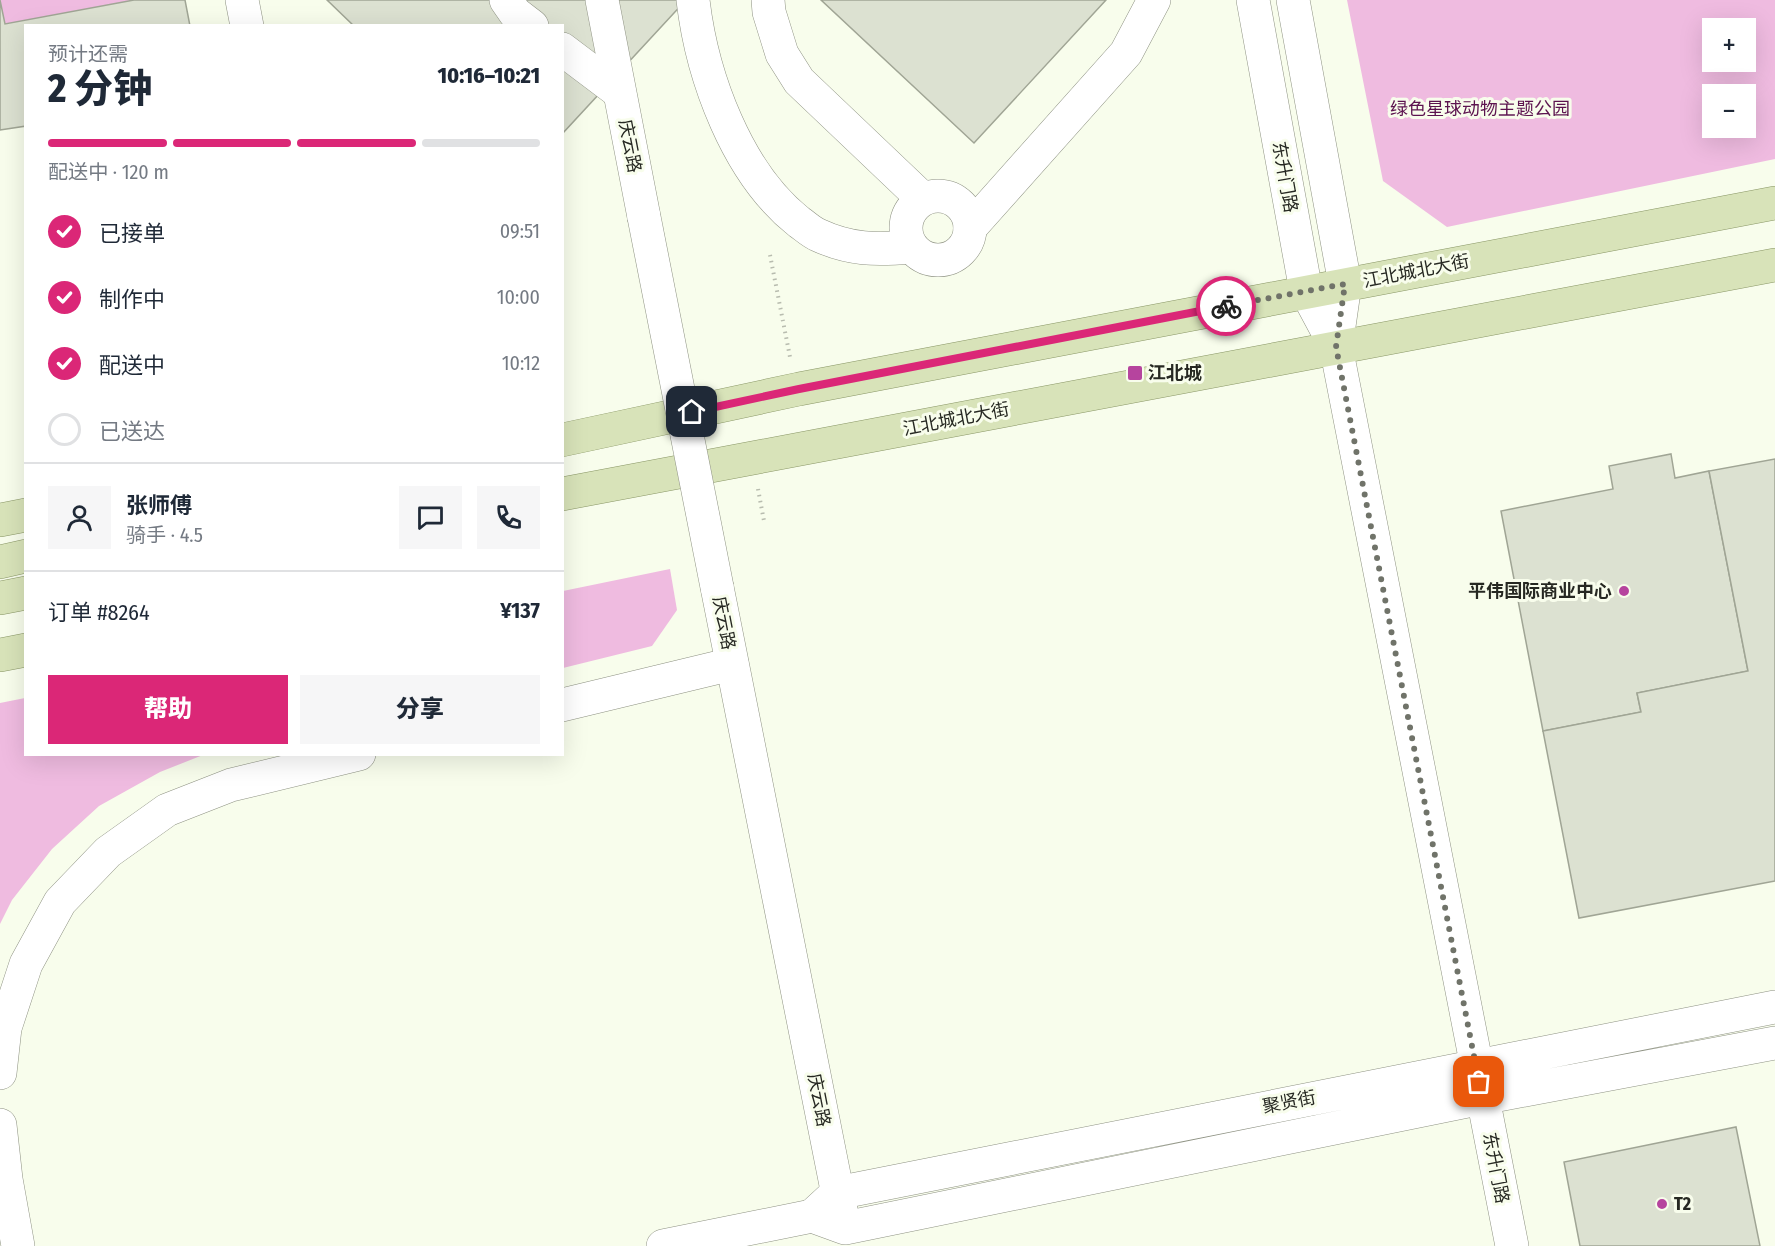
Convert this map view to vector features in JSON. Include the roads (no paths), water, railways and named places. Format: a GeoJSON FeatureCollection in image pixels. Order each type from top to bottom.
{"type":"FeatureCollection","features":[{"type":"Feature","properties":{"kind":"main road","name":"江北城北大街"},"geometry":{"type":"LineString","coordinates":[[564,440],[799,389],[1775,203]]}},
{"type":"Feature","properties":{"kind":"main road","name":"江北城北大街"},"geometry":{"type":"LineString","coordinates":[[564,494],[1775,265]]}},
{"type":"Feature","properties":{"kind":"main road"},"geometry":{"type":"LineString","coordinates":[[564,421],[799,389]]}},
{"type":"Feature","properties":{"kind":"main road"},"geometry":{"type":"LineString","coordinates":[[0,520],[24,515]]}},
{"type":"Feature","properties":{"kind":"main road"},"geometry":{"type":"LineString","coordinates":[[0,562],[24,556]]}},
{"type":"Feature","properties":{"kind":"main road"},"geometry":{"type":"LineString","coordinates":[[0,598],[24,593]]}},
{"type":"Feature","properties":{"kind":"main road"},"geometry":{"type":"LineString","coordinates":[[0,656],[24,650]]}},
{"type":"Feature","properties":{"kind":"street"},"geometry":{"type":"LineString","coordinates":[[242,0],[247,24]]}},
{"type":"Feature","properties":{"kind":"street"},"geometry":{"type":"LineString","coordinates":[[506,0],[515,13],[529,24]]}},
{"type":"Feature","properties":{"kind":"street","name":"庆云路"},"geometry":{"type":"LineString","coordinates":[[602,0],[847,1237]]}},
{"type":"Feature","properties":{"kind":"street"},"geometry":{"type":"LineString","coordinates":[[693,0],[695,19],[708,74],[728,126],[754,173],[784,209],[816,234],[852,248],[879,250],[911,247]]}},
{"type":"Feature","properties":{"kind":"street"},"geometry":{"type":"LineString","coordinates":[[768,0],[769,12],[782,54],[799,81],[924,199]]}},
{"type":"Feature","properties":{"kind":"street"},"geometry":{"type":"LineString","coordinates":[[970,228],[963,208],[945,196],[924,199],[915,206],[906,226],[911,247],[928,259],[938,261],[956,255],[964,247],[970,228],[1126,53],[1154,0]]}},
{"type":"Feature","properties":{"kind":"street","name":"东升门路"},"geometry":{"type":"LineString","coordinates":[[1252,0],[1306,291],[1336,347],[1512,1246]]}},
{"type":"Feature","properties":{"kind":"street","name":"东升门路"},"geometry":{"type":"LineString","coordinates":[[1293,0],[1345,284],[1336,347]]}},
{"type":"Feature","properties":{"kind":"street"},"geometry":{"type":"LineString","coordinates":[[564,50],[620,92]]}},
{"type":"Feature","properties":{"kind":"street"},"geometry":{"type":"LineString","coordinates":[[564,705],[732,664]]}},
{"type":"Feature","properties":{"kind":"street"},"geometry":{"type":"LineString","coordinates":[[0,1073],[5,1028],[26,964],[60,902],[108,852],[167,810],[231,785],[351,756]]}},
{"type":"Feature","properties":{"kind":"street","name":"聚贤街"},"geometry":{"type":"LineString","coordinates":[[837,1193],[1775,1007]]}},
{"type":"Feature","properties":{"kind":"street","name":"聚贤街"},"geometry":{"type":"LineString","coordinates":[[663,1246],[812,1216],[847,1237],[1482,1098],[1775,1042]]}},
{"type":"Feature","properties":{"kind":"street"},"geometry":{"type":"LineString","coordinates":[[0,1125],[6,1179],[18,1246]]}},
{"type":"Feature","properties":{"kind":"street"},"geometry":{"type":"LineString","coordinates":[[812,1216],[837,1193]]}},
{"type":"Feature","properties":{"kind":"place","name":"江北城"},"geometry":{"type":"Point","coordinates":[1135,373]}},
{"type":"Feature","properties":{"kind":"place","name":"平伟国际商业中心"},"geometry":{"type":"Point","coordinates":[1624,591]}},
{"type":"Feature","properties":{"kind":"place","name":"T2"},"geometry":{"type":"Point","coordinates":[1662,1204]}},
{"type":"Feature","properties":{"kind":"park label","name":"绿色星球动物主题公园"},"geometry":{"type":"Point","coordinates":[1480,109]}}]}
